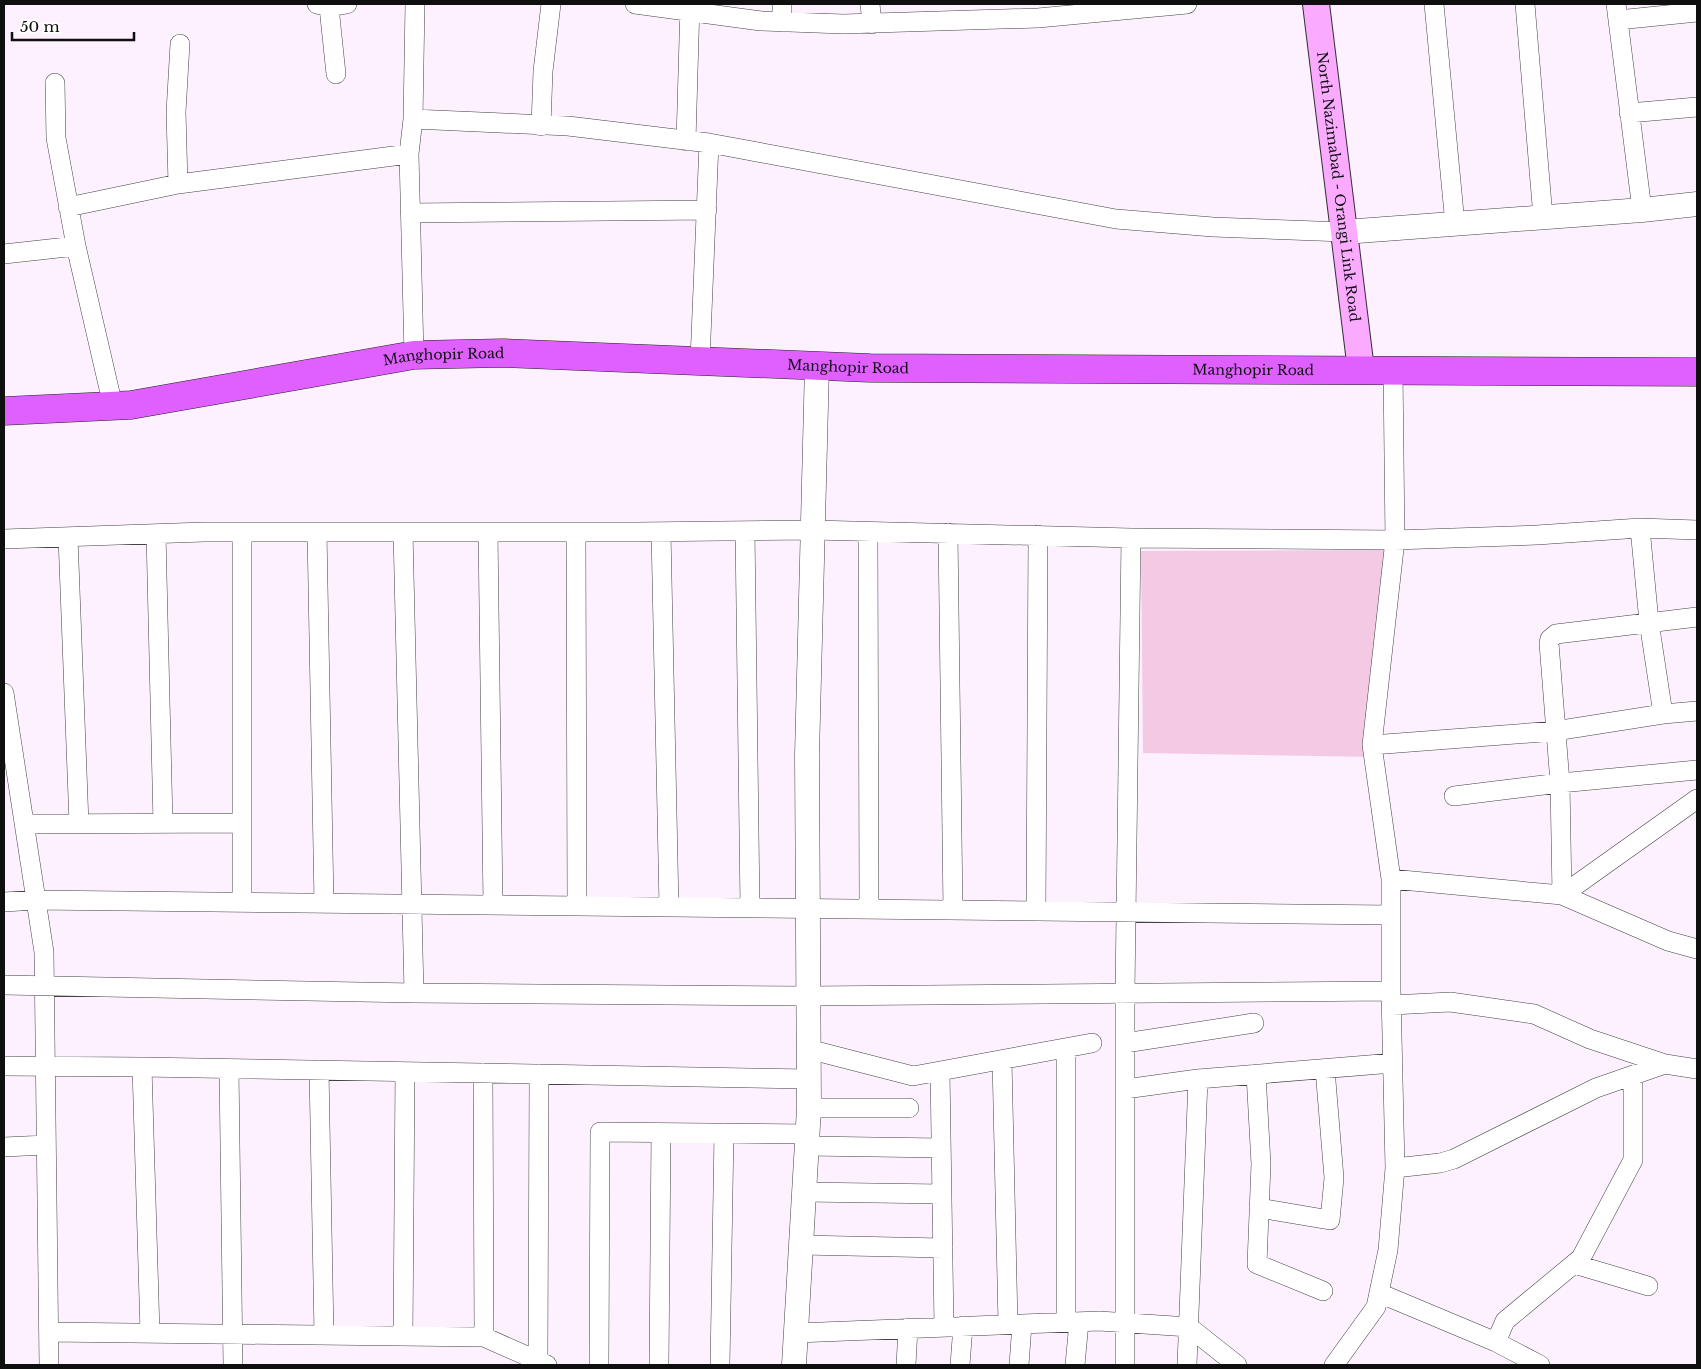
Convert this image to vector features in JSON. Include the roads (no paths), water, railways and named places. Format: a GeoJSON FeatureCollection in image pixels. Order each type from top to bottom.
{"type":"FeatureCollection","features":[{"type":"Feature","properties":{"kind":"main road","name":"North Nazimabad - Orangi Link Road"},"geometry":{"type":"LineString","coordinates":[[1316,4],[1361,370]]}},
{"type":"Feature","properties":{"kind":"main road","name":"Manghopir Road"},"geometry":{"type":"LineString","coordinates":[[4,411],[141,403],[414,355],[503,354],[870,368],[1697,372]]}},
{"type":"Feature","properties":{"kind":"street"},"geometry":{"type":"LineString","coordinates":[[330,4],[336,74]]}},
{"type":"Feature","properties":{"kind":"street"},"geometry":{"type":"LineString","coordinates":[[414,355],[409,154],[413,119],[415,4]]}},
{"type":"Feature","properties":{"kind":"street"},"geometry":{"type":"LineString","coordinates":[[541,126],[543,71],[551,4]]}},
{"type":"Feature","properties":{"kind":"street"},"geometry":{"type":"LineString","coordinates":[[636,4],[667,9],[690,7],[761,21],[782,13],[872,24],[1037,11],[1187,4]]}},
{"type":"Feature","properties":{"kind":"street"},"geometry":{"type":"LineString","coordinates":[[870,4],[872,24]]}},
{"type":"Feature","properties":{"kind":"street"},"geometry":{"type":"LineString","coordinates":[[1434,4],[1455,224]]}},
{"type":"Feature","properties":{"kind":"street"},"geometry":{"type":"LineString","coordinates":[[1525,4],[1543,217]]}},
{"type":"Feature","properties":{"kind":"street"},"geometry":{"type":"LineString","coordinates":[[686,141],[690,7]]}},
{"type":"Feature","properties":{"kind":"street"},"geometry":{"type":"LineString","coordinates":[[1642,210],[1617,12],[1697,12]]}},
{"type":"Feature","properties":{"kind":"street"},"geometry":{"type":"LineString","coordinates":[[178,184],[176,112],[180,44]]}},
{"type":"Feature","properties":{"kind":"street"},"geometry":{"type":"LineString","coordinates":[[55,83],[56,138],[68,207],[113,406]]}},
{"type":"Feature","properties":{"kind":"street"},"geometry":{"type":"LineString","coordinates":[[1630,113],[1697,107]]}},
{"type":"Feature","properties":{"kind":"street"},"geometry":{"type":"LineString","coordinates":[[413,119],[568,126],[709,143],[1116,219],[1212,227],[1344,232],[1642,210],[1697,204]]}},
{"type":"Feature","properties":{"kind":"street"},"geometry":{"type":"LineString","coordinates":[[700,361],[709,143]]}},
{"type":"Feature","properties":{"kind":"street"},"geometry":{"type":"LineString","coordinates":[[68,207],[178,184],[409,154]]}},
{"type":"Feature","properties":{"kind":"street"},"geometry":{"type":"LineString","coordinates":[[410,213],[707,210]]}},
{"type":"Feature","properties":{"kind":"street"},"geometry":{"type":"LineString","coordinates":[[4,254],[76,246]]}},
{"type":"Feature","properties":{"kind":"street"},"geometry":{"type":"LineString","coordinates":[[794,1365],[809,1108],[807,755],[817,366]]}},
{"type":"Feature","properties":{"kind":"street"},"geometry":{"type":"LineString","coordinates":[[1334,1365],[1376,1307],[1388,1250],[1395,1168],[1391,879],[1372,745],[1395,540],[1393,370]]}},
{"type":"Feature","properties":{"kind":"street"},"geometry":{"type":"LineString","coordinates":[[1640,528],[1649,622],[1663,714]]}},
{"type":"Feature","properties":{"kind":"street"},"geometry":{"type":"LineString","coordinates":[[4,539],[242,532],[813,530],[1131,538],[1395,540],[1537,535],[1640,528],[1697,530]]}},
{"type":"Feature","properties":{"kind":"street"},"geometry":{"type":"LineString","coordinates":[[745,531],[750,907]]}},
{"type":"Feature","properties":{"kind":"street"},"geometry":{"type":"LineString","coordinates":[[242,532],[242,902]]}},
{"type":"Feature","properties":{"kind":"street"},"geometry":{"type":"LineString","coordinates":[[317,532],[324,903]]}},
{"type":"Feature","properties":{"kind":"street"},"geometry":{"type":"LineString","coordinates":[[403,532],[414,993]]}},
{"type":"Feature","properties":{"kind":"street"},"geometry":{"type":"LineString","coordinates":[[488,532],[493,905]]}},
{"type":"Feature","properties":{"kind":"street"},"geometry":{"type":"LineString","coordinates":[[576,532],[577,906]]}},
{"type":"Feature","properties":{"kind":"street"},"geometry":{"type":"LineString","coordinates":[[661,532],[669,907]]}},
{"type":"Feature","properties":{"kind":"street"},"geometry":{"type":"LineString","coordinates":[[868,532],[869,908]]}},
{"type":"Feature","properties":{"kind":"street"},"geometry":{"type":"LineString","coordinates":[[948,533],[953,910]]}},
{"type":"Feature","properties":{"kind":"street"},"geometry":{"type":"LineString","coordinates":[[156,534],[163,823]]}},
{"type":"Feature","properties":{"kind":"street"},"geometry":{"type":"LineString","coordinates":[[1036,911],[1038,535]]}},
{"type":"Feature","properties":{"kind":"street"},"geometry":{"type":"LineString","coordinates":[[68,537],[79,824]]}},
{"type":"Feature","properties":{"kind":"street"},"geometry":{"type":"LineString","coordinates":[[1125,1365],[1125,992],[1131,538]]}},
{"type":"Feature","properties":{"kind":"street"},"geometry":{"type":"LineString","coordinates":[[1562,896],[1560,783],[1549,648],[1552,636],[1697,617]]}},
{"type":"Feature","properties":{"kind":"street"},"geometry":{"type":"LineString","coordinates":[[4,692],[44,952],[49,1365]]}},
{"type":"Feature","properties":{"kind":"street"},"geometry":{"type":"LineString","coordinates":[[1372,745],[1555,731],[1663,714],[1697,712]]}},
{"type":"Feature","properties":{"kind":"street"},"geometry":{"type":"LineString","coordinates":[[1454,796],[1560,783],[1697,770]]}},
{"type":"Feature","properties":{"kind":"street"},"geometry":{"type":"LineString","coordinates":[[1562,896],[1695,805]]}},
{"type":"Feature","properties":{"kind":"street"},"geometry":{"type":"LineString","coordinates":[[24,824],[242,823]]}},
{"type":"Feature","properties":{"kind":"street"},"geometry":{"type":"LineString","coordinates":[[1391,879],[1562,896],[1668,941],[1697,950]]}},
{"type":"Feature","properties":{"kind":"street"},"geometry":{"type":"LineString","coordinates":[[4,902],[36,900],[1392,915]]}},
{"type":"Feature","properties":{"kind":"street"},"geometry":{"type":"LineString","coordinates":[[4,985],[414,993],[808,996],[1125,992],[1392,998],[1450,1002],[1534,1014],[1590,1039],[1665,1064],[1697,1070]]}},
{"type":"Feature","properties":{"kind":"street"},"geometry":{"type":"LineString","coordinates":[[1125,1043],[1254,1023]]}},
{"type":"Feature","properties":{"kind":"street"},"geometry":{"type":"LineString","coordinates":[[808,1049],[913,1076],[1092,1043]]}},
{"type":"Feature","properties":{"kind":"street"},"geometry":{"type":"LineString","coordinates":[[1066,1048],[1072,1322],[1076,1365]]}},
{"type":"Feature","properties":{"kind":"street"},"geometry":{"type":"LineString","coordinates":[[1002,1060],[1015,1324],[1019,1365]]}},
{"type":"Feature","properties":{"kind":"street"},"geometry":{"type":"LineString","coordinates":[[1125,1089],[1198,1079],[1393,1063]]}},
{"type":"Feature","properties":{"kind":"street"},"geometry":{"type":"LineString","coordinates":[[1395,1168],[1440,1163],[1454,1159],[1596,1088],[1665,1064]]}},
{"type":"Feature","properties":{"kind":"street"},"geometry":{"type":"LineString","coordinates":[[4,1066],[45,1065],[809,1079]]}},
{"type":"Feature","properties":{"kind":"street"},"geometry":{"type":"LineString","coordinates":[[142,1067],[150,1333]]}},
{"type":"Feature","properties":{"kind":"street"},"geometry":{"type":"LineString","coordinates":[[1260,1208],[1330,1220],[1334,1178],[1325,1068]]}},
{"type":"Feature","properties":{"kind":"street"},"geometry":{"type":"LineString","coordinates":[[229,1069],[233,1365]]}},
{"type":"Feature","properties":{"kind":"street"},"geometry":{"type":"LineString","coordinates":[[318,1070],[324,1335]]}},
{"type":"Feature","properties":{"kind":"street"},"geometry":{"type":"LineString","coordinates":[[940,1071],[944,1327]]}},
{"type":"Feature","properties":{"kind":"street"},"geometry":{"type":"LineString","coordinates":[[403,1336],[405,1072]]}},
{"type":"Feature","properties":{"kind":"street"},"geometry":{"type":"LineString","coordinates":[[483,1073],[484,1337]]}},
{"type":"Feature","properties":{"kind":"street"},"geometry":{"type":"LineString","coordinates":[[49,1332],[484,1337],[542,1363],[539,1074]]}},
{"type":"Feature","properties":{"kind":"street"},"geometry":{"type":"LineString","coordinates":[[1256,1074],[1261,1151],[1257,1264],[1323,1291]]}},
{"type":"Feature","properties":{"kind":"street"},"geometry":{"type":"LineString","coordinates":[[1187,1365],[1198,1079]]}},
{"type":"Feature","properties":{"kind":"street"},"geometry":{"type":"LineString","coordinates":[[1496,1342],[1505,1321],[1581,1258],[1633,1160],[1633,1085]]}},
{"type":"Feature","properties":{"kind":"street"},"geometry":{"type":"LineString","coordinates":[[809,1108],[909,1108]]}},
{"type":"Feature","properties":{"kind":"street"},"geometry":{"type":"LineString","coordinates":[[599,1365],[600,1132],[724,1133],[941,1148]]}},
{"type":"Feature","properties":{"kind":"street"},"geometry":{"type":"LineString","coordinates":[[659,1365],[661,1133]]}},
{"type":"Feature","properties":{"kind":"street"},"geometry":{"type":"LineString","coordinates":[[720,1365],[724,1133]]}},
{"type":"Feature","properties":{"kind":"street"},"geometry":{"type":"LineString","coordinates":[[4,1146],[46,1145]]}},
{"type":"Feature","properties":{"kind":"street"},"geometry":{"type":"LineString","coordinates":[[804,1192],[942,1194]]}},
{"type":"Feature","properties":{"kind":"street"},"geometry":{"type":"LineString","coordinates":[[801,1245],[942,1248]]}},
{"type":"Feature","properties":{"kind":"street"},"geometry":{"type":"LineString","coordinates":[[1574,1264],[1648,1286]]}},
{"type":"Feature","properties":{"kind":"street"},"geometry":{"type":"LineString","coordinates":[[1379,1293],[1496,1342],[1517,1359],[1540,1365]]}},
{"type":"Feature","properties":{"kind":"street"},"geometry":{"type":"LineString","coordinates":[[796,1333],[1072,1322],[1189,1327],[1237,1365]]}},
{"type":"Feature","properties":{"kind":"street"},"geometry":{"type":"LineString","coordinates":[[960,1365],[963,1326]]}},
{"type":"Feature","properties":{"kind":"street"},"geometry":{"type":"LineString","coordinates":[[906,1365],[908,1328]]}}]}
